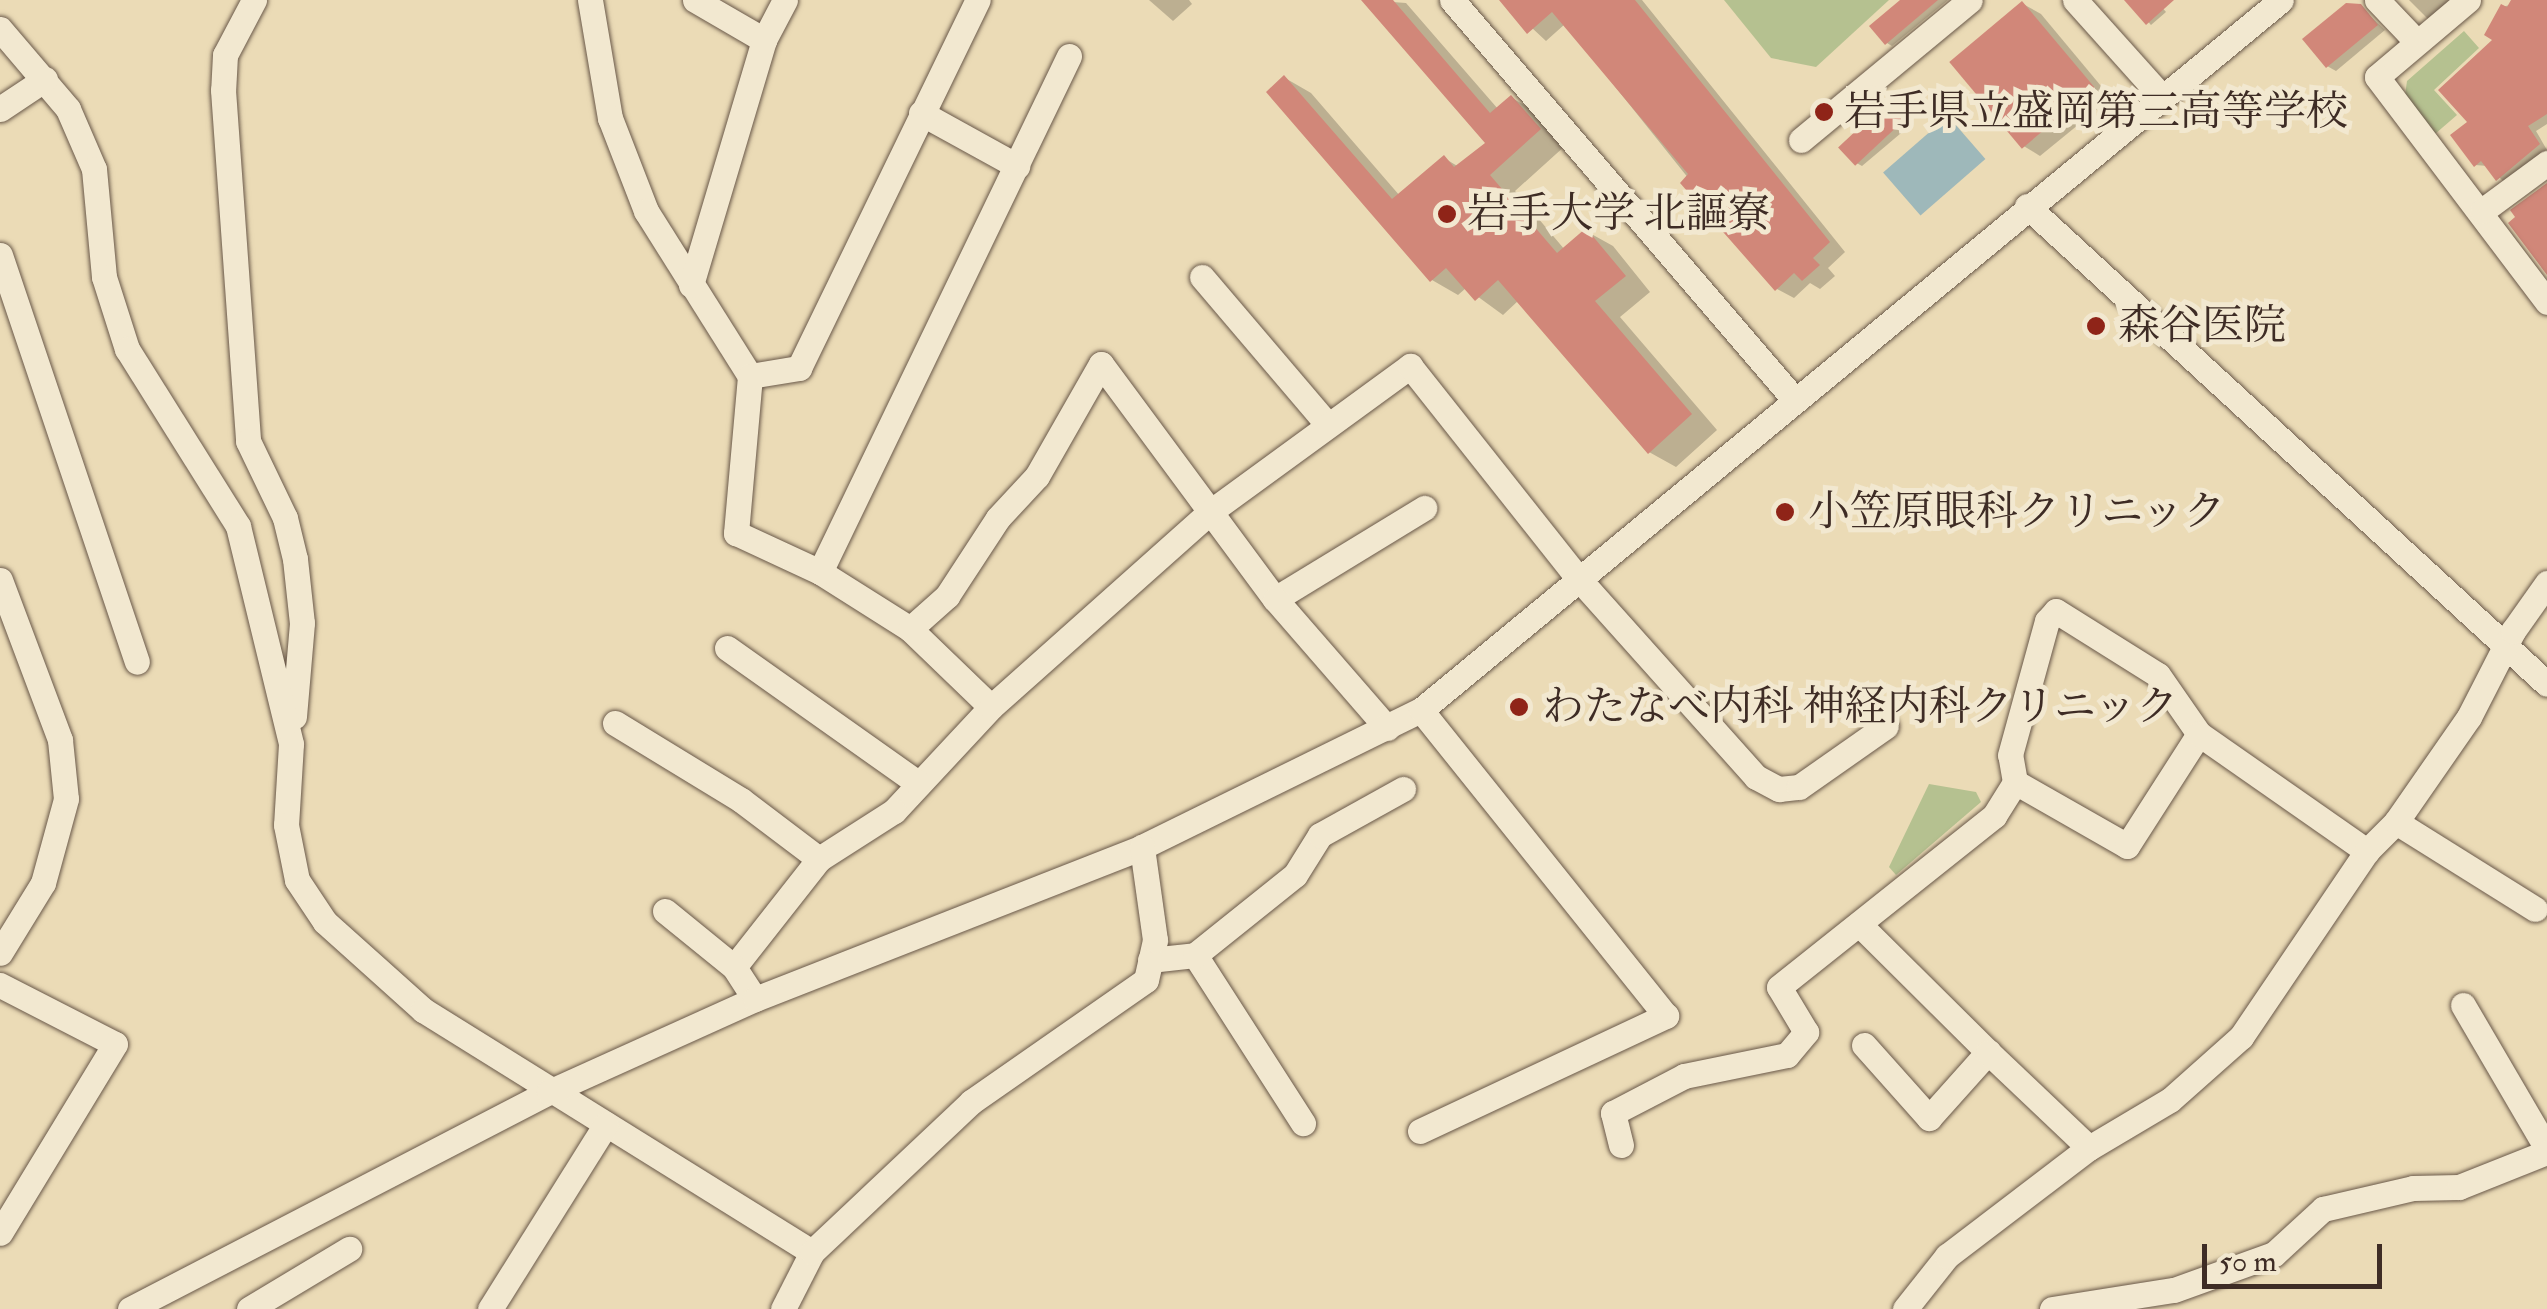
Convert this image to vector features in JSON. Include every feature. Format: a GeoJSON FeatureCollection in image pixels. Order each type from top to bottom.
{"type":"FeatureCollection","features":[{"type":"Feature","properties":{"kind":"street"},"geometry":{"type":"LineString","coordinates":[[254,0],[225,56],[223,90],[248,441],[285,518],[302,623],[286,825],[297,880],[325,922],[422,1010],[812,1252]]}},
{"type":"Feature","properties":{"kind":"street"},"geometry":{"type":"LineString","coordinates":[[590,0],[610,118],[646,211],[750,376],[736,533],[820,572],[910,629],[991,707]]}},
{"type":"Feature","properties":{"kind":"street"},"geometry":{"type":"LineString","coordinates":[[696,0],[764,40]]}},
{"type":"Feature","properties":{"kind":"street"},"geometry":{"type":"LineString","coordinates":[[691,285],[764,40],[785,0]]}},
{"type":"Feature","properties":{"kind":"street"},"geometry":{"type":"LineString","coordinates":[[750,376],[799,368],[978,0]]}},
{"type":"Feature","properties":{"kind":"street"},"geometry":{"type":"LineString","coordinates":[[1452,0],[1794,399]]}},
{"type":"Feature","properties":{"kind":"street"},"geometry":{"type":"LineString","coordinates":[[1801,140],[1970,0]]}},
{"type":"Feature","properties":{"kind":"street"},"geometry":{"type":"LineString","coordinates":[[2075,0],[2162,97]]}},
{"type":"Feature","properties":{"kind":"street"},"geometry":{"type":"LineString","coordinates":[[130,1309],[549,1092],[755,999],[1142,846],[1421,710],[2026,206],[2281,0]]}},
{"type":"Feature","properties":{"kind":"street"},"geometry":{"type":"LineString","coordinates":[[2377,0],[2417,42]]}},
{"type":"Feature","properties":{"kind":"street"},"geometry":{"type":"LineString","coordinates":[[2468,0],[2377,77],[2547,302]]}},
{"type":"Feature","properties":{"kind":"street"},"geometry":{"type":"LineString","coordinates":[[0,29],[68,109],[94,169],[104,277],[127,349],[238,526],[291,744]]}},
{"type":"Feature","properties":{"kind":"street"},"geometry":{"type":"LineString","coordinates":[[820,572],[1069,56]]}},
{"type":"Feature","properties":{"kind":"street"},"geometry":{"type":"LineString","coordinates":[[0,109],[44,79]]}},
{"type":"Feature","properties":{"kind":"street"},"geometry":{"type":"LineString","coordinates":[[922,113],[1017,166]]}},
{"type":"Feature","properties":{"kind":"street"},"geometry":{"type":"LineString","coordinates":[[2482,211],[2547,163]]}},
{"type":"Feature","properties":{"kind":"street"},"geometry":{"type":"LineString","coordinates":[[2026,206],[2547,684]]}},
{"type":"Feature","properties":{"kind":"street"},"geometry":{"type":"LineString","coordinates":[[0,255],[137,662]]}},
{"type":"Feature","properties":{"kind":"street"},"geometry":{"type":"LineString","coordinates":[[1202,277],[1326,424]]}},
{"type":"Feature","properties":{"kind":"street"},"geometry":{"type":"LineString","coordinates":[[910,629],[947,596],[998,518],[1037,476],[1100,364],[1275,599],[1387,728]]}},
{"type":"Feature","properties":{"kind":"street"},"geometry":{"type":"LineString","coordinates":[[734,967],[819,859],[894,812],[991,707],[1210,512],[1410,366],[1578,578],[1756,776],[1779,789],[1799,787],[1886,726]]}},
{"type":"Feature","properties":{"kind":"street"},"geometry":{"type":"LineString","coordinates":[[1275,599],[1424,508]]}},
{"type":"Feature","properties":{"kind":"street"},"geometry":{"type":"LineString","coordinates":[[0,580],[5,615],[60,740],[66,799],[43,883],[3,943]]}},
{"type":"Feature","properties":{"kind":"street"},"geometry":{"type":"LineString","coordinates":[[1904,1309],[1946,1256],[2089,1148],[2170,1100],[2242,1037],[2367,851],[2396,822],[2508,649],[2513,631],[2547,583]]}},
{"type":"Feature","properties":{"kind":"street"},"geometry":{"type":"LineString","coordinates":[[1622,1146],[1613,1113],[1684,1076],[1788,1056],[1806,1032],[1779,987],[1994,816],[2014,782],[2010,755],[2047,621],[2056,611],[2158,676],[2199,734],[2367,851]]}},
{"type":"Feature","properties":{"kind":"street"},"geometry":{"type":"LineString","coordinates":[[727,648],[919,784]]}},
{"type":"Feature","properties":{"kind":"street"},"geometry":{"type":"LineString","coordinates":[[1420,1131],[1666,1016],[1421,710]]}},
{"type":"Feature","properties":{"kind":"street"},"geometry":{"type":"LineString","coordinates":[[615,723],[741,800],[819,859]]}},
{"type":"Feature","properties":{"kind":"street"},"geometry":{"type":"LineString","coordinates":[[2014,782],[2127,846],[2199,734]]}},
{"type":"Feature","properties":{"kind":"street"},"geometry":{"type":"LineString","coordinates":[[1150,960],[1194,955],[1295,875],[1320,835],[1403,789]]}},
{"type":"Feature","properties":{"kind":"street"},"geometry":{"type":"LineString","coordinates":[[2396,822],[2535,908]]}},
{"type":"Feature","properties":{"kind":"street"},"geometry":{"type":"LineString","coordinates":[[783,1309],[812,1252],[971,1102],[1146,980],[1154,940],[1142,846]]}},
{"type":"Feature","properties":{"kind":"street"},"geometry":{"type":"LineString","coordinates":[[665,911],[734,967],[755,999]]}},
{"type":"Feature","properties":{"kind":"street"},"geometry":{"type":"LineString","coordinates":[[1859,924],[2089,1148]]}},
{"type":"Feature","properties":{"kind":"street"},"geometry":{"type":"LineString","coordinates":[[1194,955],[1303,1123]]}},
{"type":"Feature","properties":{"kind":"street"},"geometry":{"type":"LineString","coordinates":[[0,985],[115,1044],[0,1233]]}},
{"type":"Feature","properties":{"kind":"street"},"geometry":{"type":"LineString","coordinates":[[2052,1309],[2181,1299],[2274,1254],[2323,1209],[2414,1188],[2460,1187],[2547,1151],[2463,1005]]}},
{"type":"Feature","properties":{"kind":"street"},"geometry":{"type":"LineString","coordinates":[[1864,1044],[1929,1118],[1988,1052]]}},
{"type":"Feature","properties":{"kind":"street"},"geometry":{"type":"LineString","coordinates":[[490,1309],[606,1124]]}},
{"type":"Feature","properties":{"kind":"street"},"geometry":{"type":"LineString","coordinates":[[249,1309],[349,1248]]}},
{"type":"Feature","properties":{"kind":"green space"},"geometry":{"type":"Polygon","coordinates":[[[1724,0],[1889,0],[1816,67],[1771,58],[1724,0]]]}},
{"type":"Feature","properties":{"kind":"green space"},"geometry":{"type":"Polygon","coordinates":[[[2464,31],[2479,48],[2434,90],[2457,115],[2435,134],[2405,95],[2407,81],[2464,31]]]}},
{"type":"Feature","properties":{"kind":"green space"},"geometry":{"type":"Polygon","coordinates":[[[1929,784],[1976,792],[1981,802],[1896,875],[1889,867],[1929,784]]]}},
{"type":"Feature","properties":{"kind":"water"},"geometry":{"type":"Polygon","coordinates":[[[1948,116],[1985,159],[1920,215],[1883,172],[1948,116]]]}},
{"type":"Feature","properties":{"kind":"building","name":"岩手大学 北謳寮"},"geometry":{"type":"Polygon","coordinates":[[[1361,0],[1393,0],[1490,113],[1511,95],[1541,129],[1490,175],[1557,253],[1586,228],[1626,276],[1595,301],[1692,414],[1648,454],[1498,280],[1475,301],[1446,268],[1430,282],[1266,92],[1284,75],[1392,199],[1444,155],[1454,167],[1485,143],[1361,0]]]}},
{"type":"Feature","properties":{"kind":"building"},"geometry":{"type":"Polygon","coordinates":[[[1499,0],[1635,0],[1830,242],[1813,258],[1820,265],[1802,281],[1794,273],[1775,291],[1680,183],[1688,174],[1552,12],[1527,34],[1499,0]]]}},
{"type":"Feature","properties":{"kind":"building"},"geometry":{"type":"Polygon","coordinates":[[[1900,0],[1938,0],[1885,45],[1869,26],[1900,0]]]}},
{"type":"Feature","properties":{"kind":"building"},"geometry":{"type":"Polygon","coordinates":[[[2124,0],[2174,0],[2146,25],[2124,0]]]}},
{"type":"Feature","properties":{"kind":"building"},"geometry":{"type":"Polygon","coordinates":[[[2511,0],[2547,0],[2547,114],[2528,126],[2540,144],[2496,181],[2481,161],[2474,167],[2450,135],[2467,122],[2438,90],[2492,40],[2484,35],[2501,4],[2507,7],[2511,0]]]}},
{"type":"Feature","properties":{"kind":"building"},"geometry":{"type":"Polygon","coordinates":[[[2022,1],[2095,88],[2022,149],[1949,62],[2022,1]]]}},
{"type":"Feature","properties":{"kind":"building"},"geometry":{"type":"Polygon","coordinates":[[[2346,3],[2361,4],[2378,25],[2326,68],[2302,39],[2346,3]]]}},
{"type":"Feature","properties":{"kind":"building"},"geometry":{"type":"Polygon","coordinates":[[[1890,99],[1907,117],[1855,166],[1838,147],[1890,99]]]}},
{"type":"Feature","properties":{"kind":"building"},"geometry":{"type":"Polygon","coordinates":[[[2547,183],[2547,275],[2508,223],[2515,217],[2510,210],[2547,183]]]}},
{"type":"Feature","properties":{"kind":"place","name":"岩手県立盛岡第三高等学校"},"geometry":{"type":"Point","coordinates":[1824,112]}},
{"type":"Feature","properties":{"kind":"place","name":"岩手大学 北謳寮"},"geometry":{"type":"Point","coordinates":[1447,214]}},
{"type":"Feature","properties":{"kind":"place","name":"森谷医院"},"geometry":{"type":"Point","coordinates":[2096,326]}},
{"type":"Feature","properties":{"kind":"place","name":"小笠原眼科クリニック"},"geometry":{"type":"Point","coordinates":[1785,512]}},
{"type":"Feature","properties":{"kind":"place","name":"わたなべ内科 神経内科クリニック"},"geometry":{"type":"Point","coordinates":[1519,707]}}]}
